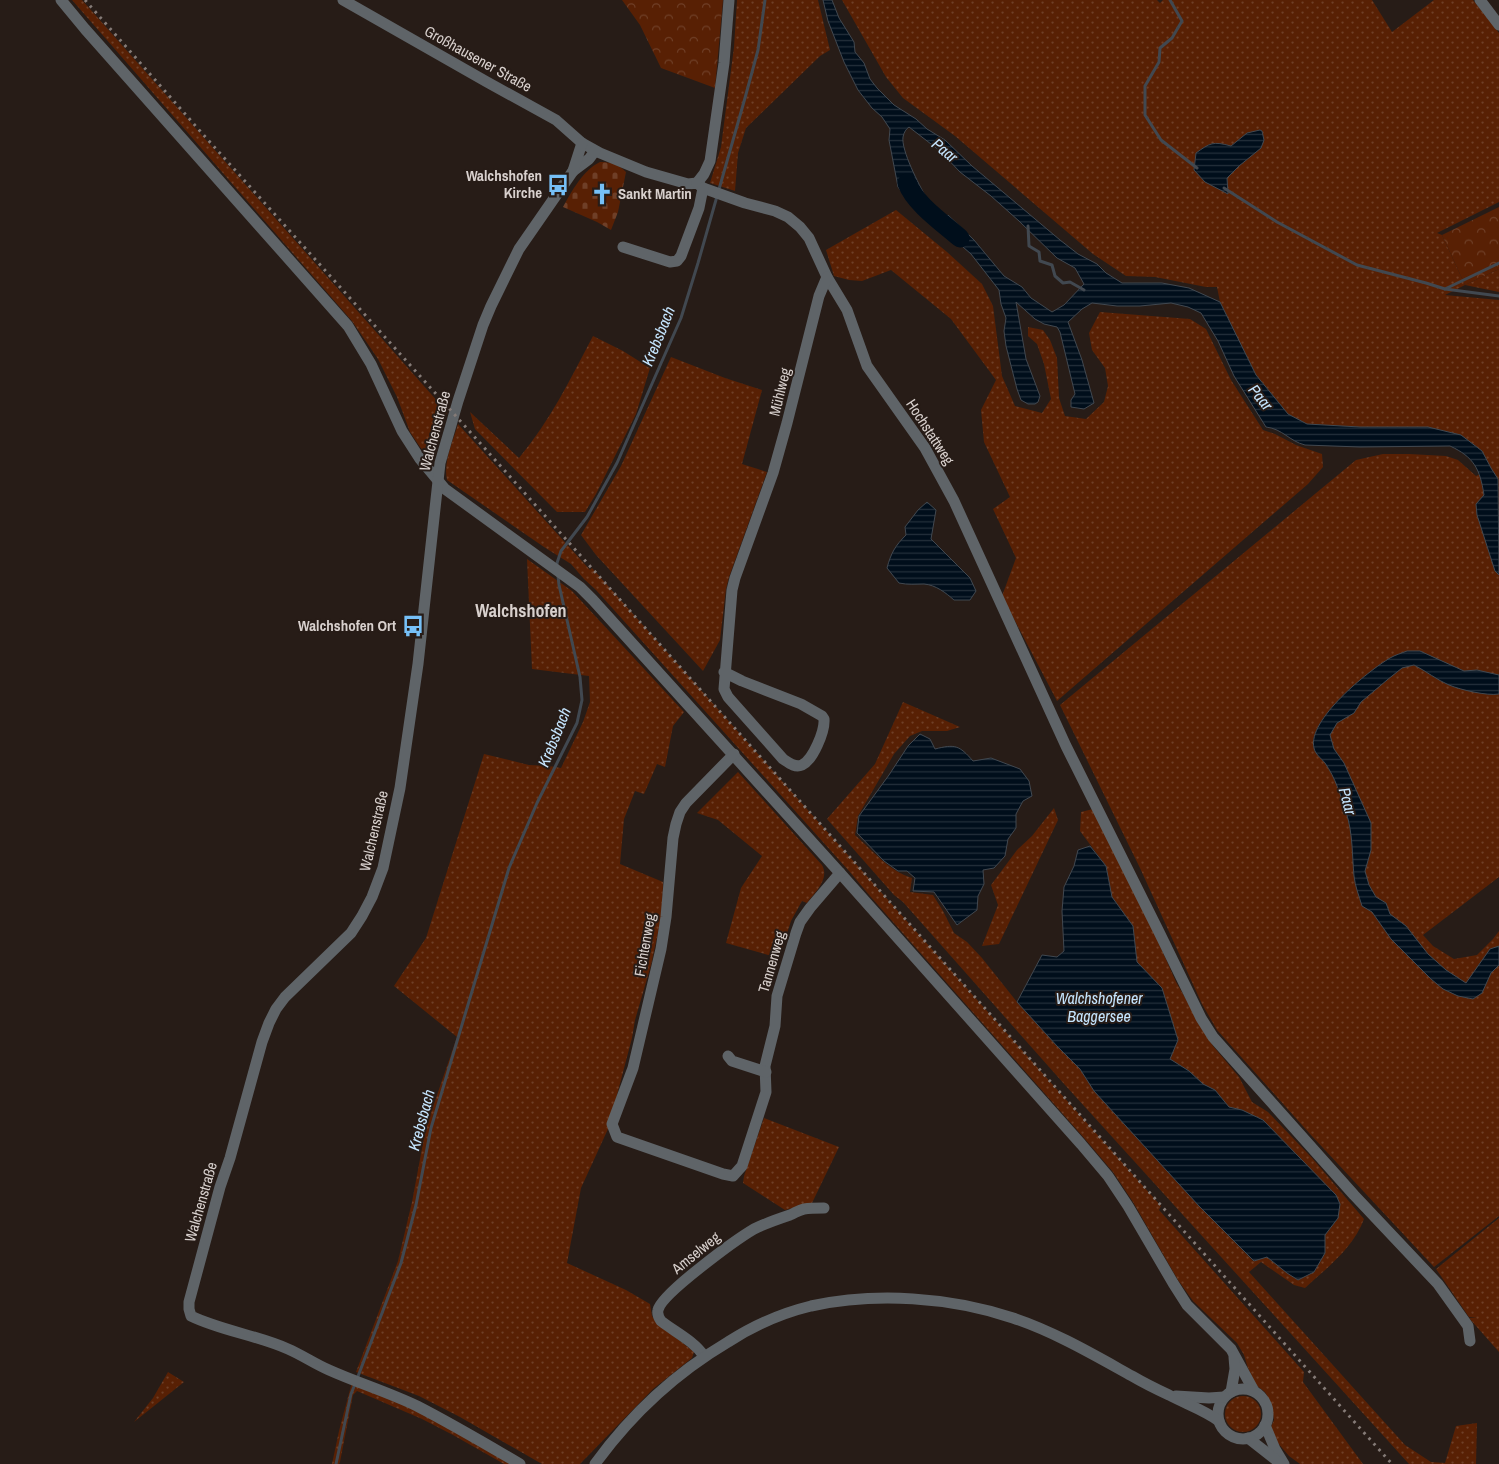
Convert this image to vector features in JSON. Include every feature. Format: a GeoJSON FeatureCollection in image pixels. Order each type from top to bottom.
{"type":"FeatureCollection","features":[{"type":"Feature","properties":{"kind":"street"},"geometry":{"type":"LineString","coordinates":[[61,0],[348,326],[371,364],[402,431],[420,459],[445,489],[580,587],[593,600],[734,754],[1108,1176],[1187,1305],[1231,1349],[1254,1391],[1265,1402],[1268,1418],[1265,1425],[1254,1436],[1248,1438],[1237,1438],[1229,1435],[1219,1422],[1220,1404],[1227,1395],[1235,1369],[1234,1356]]}},
{"type":"Feature","properties":{"kind":"street","name":"Großhausener Straße"},"geometry":{"type":"LineString","coordinates":[[343,0],[556,120],[582,143],[595,151]]}},
{"type":"Feature","properties":{"kind":"street"},"geometry":{"type":"LineString","coordinates":[[623,246],[670,262],[677,261],[681,256],[699,208],[704,187],[704,174],[710,161],[724,63],[729,0]]}},
{"type":"Feature","properties":{"kind":"street"},"geometry":{"type":"LineString","coordinates":[[1480,0],[1499,25]]}},
{"type":"Feature","properties":{"kind":"street","name":"Walchenstraße"},"geometry":{"type":"LineString","coordinates":[[520,1464],[390,1393],[366,1386],[328,1370],[288,1349],[208,1324],[191,1316],[188,1309],[220,1187],[269,1023],[285,997],[351,933],[369,903],[383,868],[400,788],[418,664],[440,463],[458,401],[491,306],[519,249],[573,171],[582,143]]}},
{"type":"Feature","properties":{"kind":"street"},"geometry":{"type":"LineString","coordinates":[[595,151],[646,172],[704,187],[745,203],[775,211],[788,218],[800,227],[809,238],[828,277]]}},
{"type":"Feature","properties":{"kind":"street","name":"Walchenstraße"},"geometry":{"type":"LineString","coordinates":[[573,171],[589,160],[595,151]]}},
{"type":"Feature","properties":{"kind":"street","name":"Hochstattweg"},"geometry":{"type":"LineString","coordinates":[[828,277],[847,310],[867,366],[925,448],[950,494],[1066,746],[1160,932],[1201,1018],[1213,1037],[1438,1284],[1468,1326],[1470,1340]]}},
{"type":"Feature","properties":{"kind":"street","name":"Mühlweg"},"geometry":{"type":"LineString","coordinates":[[724,672],[801,704],[824,719],[824,725],[815,750],[808,761],[801,766],[792,766],[783,760],[728,697],[724,689],[724,672],[731,597],[735,578],[773,473],[788,424],[819,296],[828,277]]}},
{"type":"Feature","properties":{"kind":"street","name":"Fichtenweg"},"geometry":{"type":"LineString","coordinates":[[636,1144],[617,1137],[612,1124],[633,1068],[658,964],[666,917],[670,864],[676,824],[680,812],[686,803],[734,754]]}},
{"type":"Feature","properties":{"kind":"street","name":"Tannenweg"},"geometry":{"type":"LineString","coordinates":[[636,1144],[723,1174],[733,1176],[742,1166],[766,1092],[765,1066],[775,1026],[777,996],[796,933],[800,922],[810,908],[840,873]]}},
{"type":"Feature","properties":{"kind":"street"},"geometry":{"type":"LineString","coordinates":[[728,1056],[732,1061],[766,1072]]}},
{"type":"Feature","properties":{"kind":"street","name":"Amselweg"},"geometry":{"type":"LineString","coordinates":[[704,1356],[693,1344],[660,1321],[658,1311],[660,1305],[696,1271],[754,1229],[805,1209],[824,1208]]}},
{"type":"Feature","properties":{"kind":"street"},"geometry":{"type":"LineString","coordinates":[[595,1464],[619,1434],[657,1394],[704,1356],[762,1323],[810,1306],[865,1299],[920,1300],[982,1310],[1013,1318],[1079,1347],[1197,1408],[1219,1422]]}},
{"type":"Feature","properties":{"kind":"street"},"geometry":{"type":"LineString","coordinates":[[1169,1395],[1209,1398],[1227,1395],[1238,1389],[1254,1391]]}},
{"type":"Feature","properties":{"kind":"street"},"geometry":{"type":"LineString","coordinates":[[1265,1425],[1282,1464]]}},
{"type":"Feature","properties":{"kind":"street"},"geometry":{"type":"LineString","coordinates":[[1248,1438],[1282,1464]]}},
{"type":"Feature","properties":{"kind":"green space"},"geometry":{"type":"Polygon","coordinates":[[[72,0],[82,0],[447,412],[431,459],[410,432],[397,397],[378,359],[352,321],[72,0]]]}},
{"type":"Feature","properties":{"kind":"green space"},"geometry":{"type":"Polygon","coordinates":[[[622,0],[723,0],[715,88],[661,68],[640,25],[622,0]]]}},
{"type":"Feature","properties":{"kind":"green space"},"geometry":{"type":"Polygon","coordinates":[[[737,0],[818,0],[830,50],[820,56],[746,128],[738,153],[735,191],[710,183],[721,147],[734,47],[737,0]]]}},
{"type":"Feature","properties":{"kind":"green space"},"geometry":{"type":"Polygon","coordinates":[[[842,0],[1157,0],[1160,3],[1163,0],[1372,0],[1392,32],[1434,0],[1473,0],[1499,33],[1499,202],[1437,233],[1442,235],[1465,285],[1445,295],[1499,300],[1499,877],[1423,935],[1433,946],[1454,959],[1477,955],[1499,931],[1499,1216],[1434,1267],[1310,1134],[1217,1030],[1202,1004],[1140,868],[1060,705],[1356,460],[1383,454],[1446,456],[1458,460],[1476,476],[1491,469],[1482,451],[1461,435],[1428,427],[1360,427],[1307,424],[1288,414],[1256,375],[1220,302],[1217,287],[1206,287],[1155,277],[1126,276],[1093,254],[955,136],[903,98],[886,77],[842,0]]]}},
{"type":"Feature","properties":{"kind":"green space"},"geometry":{"type":"Polygon","coordinates":[[[600,162],[614,164],[626,172],[618,212],[611,230],[563,207],[583,176],[600,162]]]}},
{"type":"Feature","properties":{"kind":"green space"},"geometry":{"type":"Polygon","coordinates":[[[1499,207],[1499,269],[1465,285],[1442,235],[1499,207]]]}},
{"type":"Feature","properties":{"kind":"green space"},"geometry":{"type":"Polygon","coordinates":[[[896,210],[982,284],[993,306],[1002,376],[1015,406],[1042,413],[1051,399],[1044,364],[1037,344],[1028,336],[1028,327],[1043,330],[1050,340],[1057,358],[1059,398],[1065,416],[1086,419],[1104,402],[1108,386],[1105,368],[1092,350],[1089,333],[1100,312],[1190,319],[1206,329],[1231,380],[1263,430],[1322,454],[1323,467],[1308,484],[1057,701],[1002,596],[1016,558],[993,509],[1010,497],[984,442],[981,410],[996,380],[951,319],[891,270],[862,281],[834,276],[826,250],[896,210]]]}},
{"type":"Feature","properties":{"kind":"green space"},"geometry":{"type":"Polygon","coordinates":[[[1499,269],[1499,292],[1465,285],[1499,269]]]}},
{"type":"Feature","properties":{"kind":"green space"},"geometry":{"type":"Polygon","coordinates":[[[593,336],[623,351],[650,368],[636,414],[585,512],[557,512],[475,429],[470,412],[519,458],[541,429],[593,336]]]}},
{"type":"Feature","properties":{"kind":"green space"},"geometry":{"type":"Polygon","coordinates":[[[671,357],[762,390],[742,464],[767,472],[729,577],[720,640],[703,671],[596,555],[581,535],[621,466],[671,357]]]}},
{"type":"Feature","properties":{"kind":"green space"},"geometry":{"type":"Polygon","coordinates":[[[458,424],[590,570],[592,568],[1161,1206],[1159,1210],[1304,1372],[1303,1382],[1363,1464],[1300,1464],[1289,1456],[1271,1435],[1271,1427],[1274,1420],[1271,1403],[1265,1392],[1256,1385],[1237,1343],[1193,1301],[1178,1280],[1133,1202],[1113,1172],[1085,1139],[849,871],[571,564],[447,480],[447,459],[458,424]]]}},
{"type":"Feature","properties":{"kind":"green space"},"geometry":{"type":"Polygon","coordinates":[[[527,559],[572,591],[684,712],[673,726],[665,767],[657,764],[644,794],[635,791],[624,819],[620,864],[663,882],[662,914],[651,965],[635,1020],[608,1129],[581,1188],[567,1263],[626,1290],[650,1304],[652,1316],[656,1322],[694,1352],[692,1358],[653,1389],[580,1464],[542,1464],[419,1396],[356,1372],[398,1261],[412,1202],[426,1127],[457,1037],[394,986],[426,938],[484,754],[529,765],[561,768],[583,722],[590,702],[589,676],[532,669],[527,559]]]}},
{"type":"Feature","properties":{"kind":"green space"},"geometry":{"type":"Polygon","coordinates":[[[903,702],[960,727],[947,731],[922,731],[910,736],[894,754],[858,816],[855,835],[889,866],[912,878],[910,892],[933,895],[954,933],[967,942],[982,958],[1017,1002],[1080,1069],[1094,1091],[1199,1206],[1253,1261],[1267,1257],[1287,1273],[1325,1253],[1325,1235],[1338,1218],[1278,1136],[1263,1120],[1242,1110],[1229,1107],[1215,1090],[1203,1084],[1189,1071],[1170,1059],[1162,989],[1137,962],[1133,926],[1112,897],[1106,866],[1080,831],[1081,812],[1093,809],[1149,921],[1176,982],[1213,1046],[1239,1077],[1252,1102],[1268,1112],[1312,1158],[1364,1219],[1347,1248],[1305,1288],[1294,1285],[1261,1262],[1249,1272],[1405,1445],[1431,1462],[1445,1463],[1456,1426],[1477,1423],[1476,1464],[1409,1464],[827,819],[875,764],[903,702]]]}},
{"type":"Feature","properties":{"kind":"green space"},"geometry":{"type":"Polygon","coordinates":[[[738,772],[822,865],[824,870],[821,885],[807,903],[802,901],[791,921],[779,958],[726,943],[741,888],[762,856],[718,820],[697,813],[738,772]]]}},
{"type":"Feature","properties":{"kind":"green space"},"geometry":{"type":"Polygon","coordinates":[[[1054,808],[1058,820],[999,944],[982,946],[998,905],[991,885],[1017,850],[1032,836],[1054,808]]]}},
{"type":"Feature","properties":{"kind":"green space"},"geometry":{"type":"Polygon","coordinates":[[[764,1118],[839,1147],[812,1203],[785,1210],[743,1183],[764,1118]]]}},
{"type":"Feature","properties":{"kind":"green space"},"geometry":{"type":"Polygon","coordinates":[[[1499,1218],[1499,1352],[1469,1318],[1477,1318],[1469,1317],[1436,1269],[1499,1218]]]}},
{"type":"Feature","properties":{"kind":"green space"},"geometry":{"type":"Polygon","coordinates":[[[168,1372],[184,1382],[134,1422],[153,1398],[168,1372]]]}},
{"type":"Feature","properties":{"kind":"green space"},"geometry":{"type":"Polygon","coordinates":[[[352,1382],[420,1408],[522,1464],[504,1464],[422,1419],[357,1391],[353,1395],[340,1462],[339,1464],[332,1464],[352,1382]]]}},
{"type":"Feature","properties":{"kind":"green space"},"geometry":{"type":"Polygon","coordinates":[[[1243,1396],[1250,1397],[1256,1401],[1260,1407],[1260,1421],[1256,1427],[1250,1431],[1243,1432],[1236,1431],[1230,1427],[1226,1421],[1225,1414],[1226,1407],[1230,1401],[1236,1397],[1243,1396]]]}},
{"type":"Feature","properties":{"kind":"water"},"geometry":{"type":"Polygon","coordinates":[[[823,0],[832,0],[839,18],[854,42],[855,52],[864,63],[870,79],[894,105],[945,140],[972,166],[1078,254],[1097,264],[1106,273],[1122,283],[1162,283],[1189,288],[1220,302],[1256,375],[1288,414],[1307,424],[1360,427],[1428,427],[1461,435],[1482,451],[1498,479],[1499,575],[1495,571],[1477,515],[1476,504],[1484,495],[1478,471],[1470,459],[1450,446],[1360,447],[1305,445],[1277,430],[1266,427],[1234,376],[1218,341],[1201,313],[1188,307],[1171,303],[1117,306],[1092,303],[1082,309],[1068,322],[1082,360],[1094,403],[1084,409],[1071,407],[1071,400],[1075,394],[1060,332],[1057,327],[1044,324],[1035,319],[1016,302],[1026,359],[1040,396],[1035,404],[1028,404],[1021,400],[1006,346],[1004,331],[1006,318],[999,290],[971,254],[939,226],[948,215],[974,240],[1004,276],[1022,287],[1031,298],[1052,312],[1064,305],[1084,284],[1075,268],[1057,258],[991,196],[960,172],[940,151],[909,127],[905,131],[903,143],[911,167],[926,197],[915,209],[898,187],[889,140],[890,129],[858,90],[844,62],[828,21],[823,0]]]}},
{"type":"Feature","properties":{"kind":"water"},"geometry":{"type":"Polygon","coordinates":[[[1260,130],[1264,140],[1261,148],[1227,178],[1228,194],[1205,182],[1194,170],[1196,153],[1205,147],[1216,143],[1231,146],[1247,133],[1260,130]]]}},
{"type":"Feature","properties":{"kind":"water"},"geometry":{"type":"Polygon","coordinates":[[[927,502],[936,510],[931,539],[970,578],[976,591],[970,600],[954,600],[933,586],[899,583],[887,568],[894,550],[906,535],[905,527],[927,502]]]}},
{"type":"Feature","properties":{"kind":"water"},"geometry":{"type":"Polygon","coordinates":[[[1407,651],[1420,651],[1464,671],[1477,670],[1499,675],[1499,694],[1467,691],[1454,687],[1414,665],[1402,668],[1387,680],[1361,702],[1354,713],[1337,723],[1330,735],[1334,749],[1344,763],[1371,823],[1371,850],[1365,871],[1369,885],[1376,897],[1386,903],[1390,914],[1406,926],[1428,954],[1446,970],[1466,983],[1490,949],[1499,946],[1499,965],[1491,973],[1482,993],[1473,999],[1458,996],[1443,989],[1431,979],[1391,939],[1372,912],[1362,906],[1356,887],[1351,836],[1346,812],[1332,774],[1314,748],[1314,737],[1320,724],[1341,697],[1380,664],[1407,651]]]}},
{"type":"Feature","properties":{"kind":"water"},"geometry":{"type":"Polygon","coordinates":[[[920,734],[930,739],[935,749],[952,746],[960,749],[973,761],[991,758],[1020,769],[1029,781],[1032,796],[1023,801],[1016,814],[1016,828],[1008,839],[1005,856],[994,868],[983,870],[984,884],[978,896],[977,910],[957,925],[934,892],[913,891],[915,878],[907,871],[898,871],[884,861],[857,833],[859,816],[908,746],[920,734]]]}},
{"type":"Feature","properties":{"kind":"water","name":"Walchshofener Baggersee"},"geometry":{"type":"Polygon","coordinates":[[[1090,846],[1106,866],[1112,897],[1133,926],[1137,962],[1162,988],[1178,1040],[1170,1059],[1189,1071],[1203,1084],[1215,1090],[1229,1107],[1242,1110],[1263,1120],[1336,1195],[1340,1204],[1338,1218],[1325,1235],[1325,1253],[1314,1272],[1298,1280],[1267,1257],[1254,1261],[1199,1206],[1094,1091],[1080,1069],[1017,1002],[1042,955],[1057,957],[1064,951],[1062,911],[1064,887],[1074,866],[1078,850],[1090,846]]]}},
{"type":"Feature","properties":{"kind":"waterway","name":"Krebsbach"},"geometry":{"type":"LineString","coordinates":[[557,567],[561,551],[587,517],[617,463],[681,318],[758,50],[765,0]]}},
{"type":"Feature","properties":{"kind":"waterway"},"geometry":{"type":"LineString","coordinates":[[1170,0],[1182,21],[1172,38],[1160,48],[1159,62],[1145,86],[1145,115],[1161,140],[1197,168]]}},
{"type":"Feature","properties":{"kind":"waterway","name":"Paar"},"geometry":{"type":"LineString","coordinates":[[907,183],[923,206],[960,238]]}},
{"type":"Feature","properties":{"kind":"waterway"},"geometry":{"type":"LineString","coordinates":[[1224,188],[1277,222],[1357,265],[1445,289],[1499,296]]}},
{"type":"Feature","properties":{"kind":"waterway"},"geometry":{"type":"LineString","coordinates":[[1028,226],[1029,246],[1039,252],[1040,261],[1052,265],[1055,276],[1063,283],[1070,282],[1084,290]]}},
{"type":"Feature","properties":{"kind":"waterway"},"geometry":{"type":"LineString","coordinates":[[1445,289],[1499,263]]}},
{"type":"Feature","properties":{"kind":"waterway","name":"Krebsbach"},"geometry":{"type":"LineString","coordinates":[[357,1379],[401,1263],[416,1205],[431,1128],[509,868],[537,803],[577,723],[582,700],[580,677],[558,576]]}},
{"type":"Feature","properties":{"kind":"waterway","name":"Krebsbach"},"geometry":{"type":"LineString","coordinates":[[336,1464],[351,1394],[355,1384]]}},
{"type":"Feature","properties":{"kind":"railway"},"geometry":{"type":"LineString","coordinates":[[85,0],[1392,1464]]}},
{"type":"Feature","properties":{"kind":"place","name":"Walchshofen Kirche"},"geometry":{"type":"Point","coordinates":[558,185]}},
{"type":"Feature","properties":{"kind":"place","name":"Sankt Martin"},"geometry":{"type":"Point","coordinates":[602,194]}},
{"type":"Feature","properties":{"kind":"place","name":"Walchshofen Ort"},"geometry":{"type":"Point","coordinates":[413,626]}},
{"type":"Feature","properties":{"kind":"district","name":"Walchshofen"},"geometry":{"type":"Point","coordinates":[521,611]}}]}
